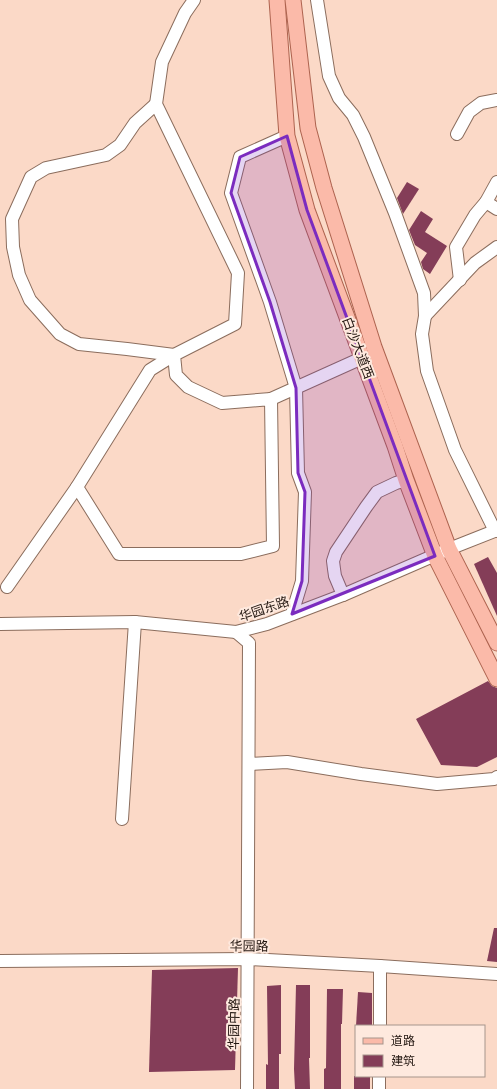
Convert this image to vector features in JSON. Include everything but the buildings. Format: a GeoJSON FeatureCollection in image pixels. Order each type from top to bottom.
{"type":"FeatureCollection","features":[{"type":"Feature","properties":{"kind":"main road","name":"白沙大道西"},"geometry":{"type":"LineString","coordinates":[[277,0],[287,136],[307,210],[435,556],[497,680]]}},
{"type":"Feature","properties":{"kind":"main road","name":"白沙大道西"},"geometry":{"type":"LineString","coordinates":[[293,0],[308,128],[324,188],[374,347],[450,549],[497,643]]}},
{"type":"Feature","properties":{"kind":"street"},"geometry":{"type":"LineString","coordinates":[[7,587],[77,487],[150,370],[174,355],[235,324],[238,274],[156,104],[162,62],[185,14],[194,0]]}},
{"type":"Feature","properties":{"kind":"street"},"geometry":{"type":"LineString","coordinates":[[317,0],[329,76],[339,98],[353,115],[364,137],[392,206],[424,294],[425,316],[422,334],[427,371],[455,450],[496,531]]}},
{"type":"Feature","properties":{"kind":"street"},"geometry":{"type":"LineString","coordinates":[[457,134],[469,112],[481,103],[497,100]]}},
{"type":"Feature","properties":{"kind":"street"},"geometry":{"type":"LineString","coordinates":[[156,104],[135,123],[120,144],[106,155],[46,168],[31,177],[12,219],[13,247],[19,275],[30,300],[60,334],[79,344],[174,355]]}},
{"type":"Feature","properties":{"kind":"street"},"geometry":{"type":"LineString","coordinates":[[287,136],[240,157],[232,193],[270,302],[296,388],[298,473],[304,492],[302,581],[292,614]]}},
{"type":"Feature","properties":{"kind":"street"},"geometry":{"type":"LineString","coordinates":[[460,280],[456,247],[474,215],[486,202],[497,182]]}},
{"type":"Feature","properties":{"kind":"street"},"geometry":{"type":"LineString","coordinates":[[486,202],[497,209]]}},
{"type":"Feature","properties":{"kind":"street"},"geometry":{"type":"LineString","coordinates":[[425,316],[475,263],[497,247]]}},
{"type":"Feature","properties":{"kind":"street"},"geometry":{"type":"LineString","coordinates":[[174,355],[176,375],[188,387],[222,403],[271,399],[362,358]]}},
{"type":"Feature","properties":{"kind":"street"},"geometry":{"type":"LineString","coordinates":[[77,487],[119,554],[241,554],[273,546],[271,399]]}},
{"type":"Feature","properties":{"kind":"street"},"geometry":{"type":"LineString","coordinates":[[343,595],[335,576],[333,561],[336,552],[377,492],[406,480]]}},
{"type":"Feature","properties":{"kind":"street","name":"华园东路"},"geometry":{"type":"LineString","coordinates":[[0,624],[135,622],[236,632],[267,624],[343,595],[496,531]]}},
{"type":"Feature","properties":{"kind":"street"},"geometry":{"type":"LineString","coordinates":[[122,819],[135,622]]}},
{"type":"Feature","properties":{"kind":"street","name":"华园中路"},"geometry":{"type":"LineString","coordinates":[[236,632],[249,643],[247,1089]]}},
{"type":"Feature","properties":{"kind":"street"},"geometry":{"type":"LineString","coordinates":[[249,764],[287,762],[437,784],[494,779],[497,777]]}},
{"type":"Feature","properties":{"kind":"street","name":"华园路"},"geometry":{"type":"LineString","coordinates":[[0,961],[248,959],[497,974]]}},
{"type":"Feature","properties":{"kind":"street"},"geometry":{"type":"LineString","coordinates":[[380,966],[380,1025]]}},
{"type":"Feature","properties":{"kind":"street"},"geometry":{"type":"LineString","coordinates":[[379,1077],[379,1089]]}},
{"type":"Feature","properties":{"kind":"highlighted area"},"geometry":{"type":"Polygon","coordinates":[[[287,136],[307,210],[435,556],[292,614],[302,581],[305,492],[298,473],[296,388],[270,302],[231,193],[240,157],[287,136]]]}}]}
